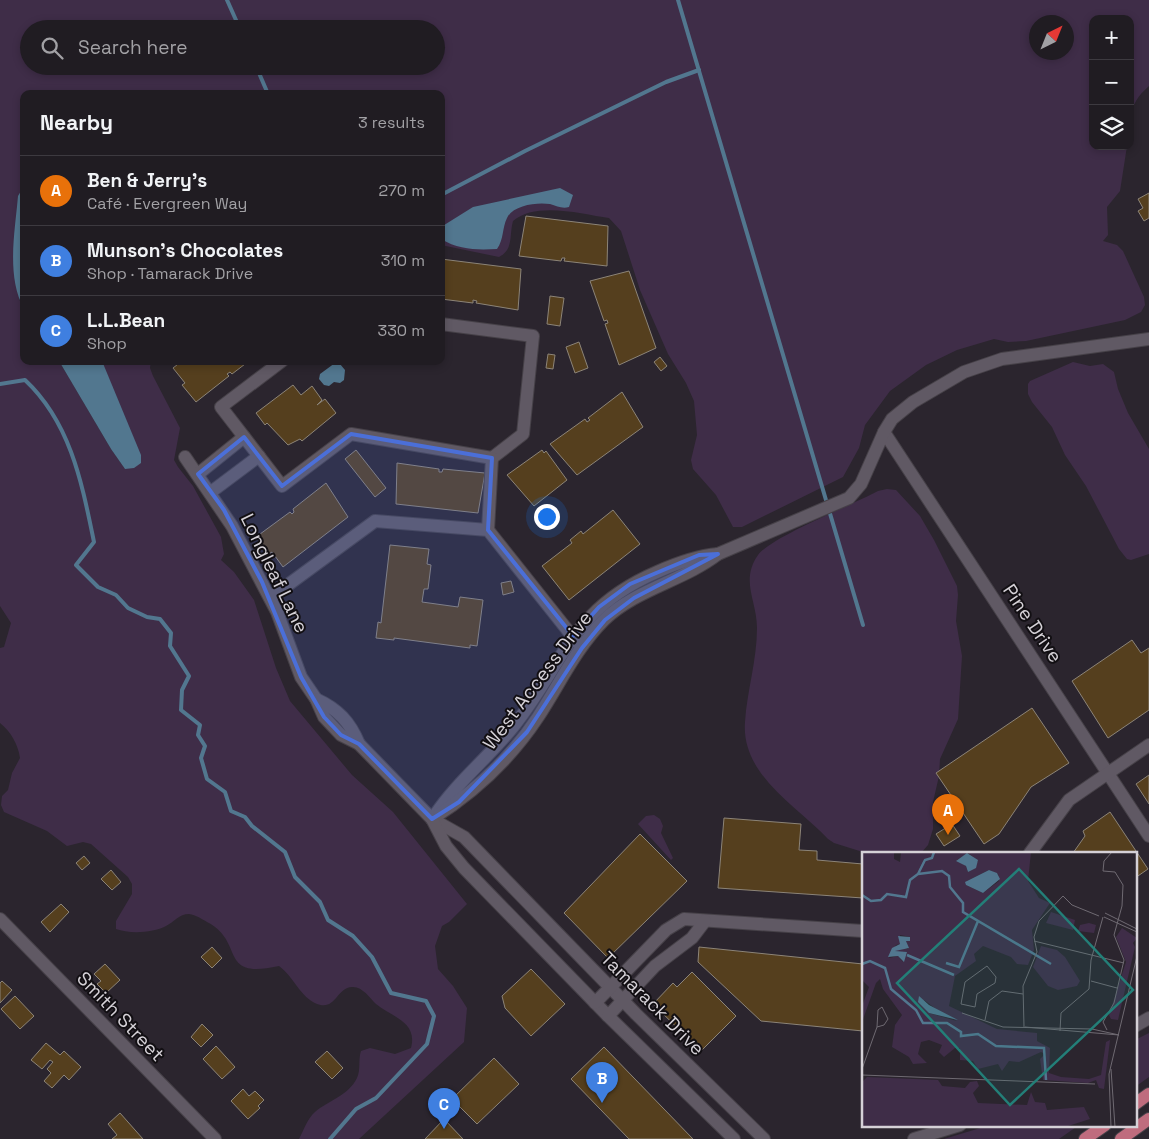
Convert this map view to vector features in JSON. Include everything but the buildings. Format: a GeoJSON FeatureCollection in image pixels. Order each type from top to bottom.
{"type":"FeatureCollection","features":[{"type":"Feature","properties":{"kind":"main road"},"geometry":{"type":"LineString","coordinates":[[1136,1103],[1149,1094]]}},
{"type":"Feature","properties":{"kind":"main road"},"geometry":{"type":"LineString","coordinates":[[1121,1139],[1149,1120]]}},
{"type":"Feature","properties":{"kind":"main road"},"geometry":{"type":"LineString","coordinates":[[1085,1139],[1104,1126]]}},
{"type":"Feature","properties":{"kind":"street"},"geometry":{"type":"LineString","coordinates":[[277,365],[221,407],[282,486],[351,434],[492,458],[524,434],[533,336],[445,325]]}},
{"type":"Feature","properties":{"kind":"street","name":"West Access Drive"},"geometry":{"type":"LineString","coordinates":[[432,819],[460,802],[516,745],[537,719],[582,648],[605,620],[626,603],[704,565],[718,554],[790,525],[842,502],[852,495],[861,484],[884,432],[892,419],[910,405],[974,367],[1019,356],[1149,339]]}},
{"type":"Feature","properties":{"kind":"street","name":"Pine Drive"},"geometry":{"type":"LineString","coordinates":[[884,432],[1149,836]]}},
{"type":"Feature","properties":{"kind":"street"},"geometry":{"type":"LineString","coordinates":[[198,474],[244,437]]}},
{"type":"Feature","properties":{"kind":"street"},"geometry":{"type":"LineString","coordinates":[[211,492],[259,456]]}},
{"type":"Feature","properties":{"kind":"street","name":"Longleaf Lane"},"geometry":{"type":"LineString","coordinates":[[185,457],[211,492],[232,526],[287,635],[301,677],[316,699],[334,707],[352,727],[359,744],[432,819]]}},
{"type":"Feature","properties":{"kind":"street"},"geometry":{"type":"LineString","coordinates":[[492,458],[488,530],[582,648]]}},
{"type":"Feature","properties":{"kind":"street"},"geometry":{"type":"LineString","coordinates":[[270,598],[375,521],[488,530]]}},
{"type":"Feature","properties":{"kind":"street","name":"West Access Drive"},"geometry":{"type":"LineString","coordinates":[[432,819],[451,791],[514,725],[573,636],[599,607],[630,584],[699,555],[718,554]]}},
{"type":"Feature","properties":{"kind":"street"},"geometry":{"type":"LineString","coordinates":[[1031,852],[1064,806],[1107,772],[1149,745]]}},
{"type":"Feature","properties":{"kind":"street"},"geometry":{"type":"LineString","coordinates":[[432,819],[454,856],[502,908],[608,1016],[734,1139]]}},
{"type":"Feature","properties":{"kind":"street","name":"Tamarack Drive"},"geometry":{"type":"LineString","coordinates":[[432,819],[464,837],[609,987],[764,1139]]}},
{"type":"Feature","properties":{"kind":"street"},"geometry":{"type":"LineString","coordinates":[[502,908],[518,893]]}},
{"type":"Feature","properties":{"kind":"street"},"geometry":{"type":"LineString","coordinates":[[595,1003],[675,923],[688,918],[705,921],[722,920],[862,931]]}},
{"type":"Feature","properties":{"kind":"street","name":"Smith Street"},"geometry":{"type":"LineString","coordinates":[[0,919],[215,1139]]}},
{"type":"Feature","properties":{"kind":"street"},"geometry":{"type":"LineString","coordinates":[[608,1016],[655,966],[692,938],[705,921]]}},
{"type":"Feature","properties":{"kind":"street"},"geometry":{"type":"LineString","coordinates":[[1136,1025],[1149,1018]]}},
{"type":"Feature","properties":{"kind":"street"},"geometry":{"type":"LineString","coordinates":[[914,1139],[957,1126]]}},
{"type":"Feature","properties":{"kind":"highlighted area"},"geometry":{"type":"Polygon","coordinates":[[[351,434],[492,458],[488,530],[573,636],[599,607],[630,584],[699,555],[718,554],[634,598],[605,620],[582,648],[527,732],[459,802],[432,819],[359,744],[341,735],[324,717],[301,677],[262,582],[224,510],[198,474],[244,437],[282,486],[351,434]]]}},
{"type":"Feature","properties":{"kind":"shaded area"},"geometry":{"type":"Polygon","coordinates":[[[0,0],[1149,0],[1149,86],[1136,100],[1134,105],[1134,15],[1089,15],[1089,150],[1126,150],[1120,191],[1107,207],[1108,235],[1103,241],[1117,245],[1123,251],[1144,297],[1145,305],[1141,312],[1125,320],[1026,341],[1008,342],[994,339],[957,350],[926,365],[890,391],[865,425],[859,448],[843,477],[742,527],[733,527],[716,495],[693,469],[691,460],[697,435],[694,401],[686,383],[668,354],[640,290],[621,231],[609,218],[560,210],[546,210],[523,215],[513,221],[509,246],[504,254],[499,257],[445,246],[445,90],[20,90],[20,365],[61,365],[111,449],[125,469],[103,365],[150,365],[153,376],[180,428],[174,460],[193,486],[221,537],[224,554],[221,560],[234,572],[254,600],[276,668],[290,701],[352,775],[393,812],[467,904],[449,922],[442,926],[435,946],[438,969],[453,986],[467,1008],[464,1042],[359,1139],[299,1139],[312,1115],[343,1094],[353,1084],[358,1075],[361,1051],[370,1048],[395,1054],[411,1048],[411,1032],[407,1026],[382,1009],[359,988],[347,988],[332,1002],[323,1005],[317,1004],[301,992],[279,966],[260,969],[247,968],[239,964],[219,930],[194,915],[182,915],[166,926],[148,931],[127,932],[116,929],[116,921],[132,894],[132,884],[128,877],[91,844],[83,842],[67,846],[47,831],[4,812],[1,805],[2,796],[8,790],[12,773],[20,758],[18,748],[13,739],[0,723],[0,648],[4,647],[11,623],[0,606],[0,0]]]}},
{"type":"Feature","properties":{"kind":"shaded area"},"geometry":{"type":"Polygon","coordinates":[[[1073,362],[1090,366],[1103,364],[1114,372],[1118,389],[1128,413],[1149,449],[1149,554],[1131,560],[1127,559],[1119,549],[1086,486],[1065,455],[1052,427],[1028,394],[1028,384],[1030,381],[1073,362]]]}},
{"type":"Feature","properties":{"kind":"shaded area"},"geometry":{"type":"Polygon","coordinates":[[[896,490],[920,516],[957,586],[956,621],[962,656],[958,719],[940,759],[939,776],[933,802],[933,829],[928,845],[922,852],[863,852],[834,843],[773,788],[761,774],[752,758],[746,741],[746,710],[757,628],[750,582],[753,564],[758,555],[779,539],[878,491],[896,490]]]}},
{"type":"Feature","properties":{"kind":"shaded area"},"geometry":{"type":"Polygon","coordinates":[[[654,815],[660,819],[663,826],[661,833],[673,858],[671,860],[638,824],[646,816],[654,815]]]}},
{"type":"Feature","properties":{"kind":"shaded area"},"geometry":{"type":"Polygon","coordinates":[[[1149,1033],[1149,1077],[1136,1086],[1136,1040],[1149,1033]]]}},
{"type":"Feature","properties":{"kind":"shaded area"},"geometry":{"type":"Polygon","coordinates":[[[987,1126],[1078,1126],[1059,1139],[944,1139],[987,1126]]]}},
{"type":"Feature","properties":{"kind":"water"},"geometry":{"type":"Polygon","coordinates":[[[560,188],[573,195],[569,207],[539,204],[526,205],[514,210],[507,218],[497,249],[468,248],[445,241],[445,224],[473,207],[560,188]]]}},
{"type":"Feature","properties":{"kind":"water"},"geometry":{"type":"Polygon","coordinates":[[[20,193],[20,300],[13,268],[18,196],[20,193]]]}},
{"type":"Feature","properties":{"kind":"water"},"geometry":{"type":"Polygon","coordinates":[[[61,365],[104,365],[141,455],[141,463],[134,468],[125,469],[111,449],[61,365]]]}},
{"type":"Feature","properties":{"kind":"water"},"geometry":{"type":"Polygon","coordinates":[[[332,365],[341,365],[345,370],[344,380],[340,383],[334,382],[329,386],[324,385],[319,379],[320,374],[332,365]]]}},
{"type":"Feature","properties":{"kind":"waterway"},"geometry":{"type":"LineString","coordinates":[[227,0],[236,20]]}},
{"type":"Feature","properties":{"kind":"waterway"},"geometry":{"type":"LineString","coordinates":[[678,0],[863,625]]}},
{"type":"Feature","properties":{"kind":"waterway"},"geometry":{"type":"LineString","coordinates":[[445,193],[525,151],[666,82],[699,70]]}},
{"type":"Feature","properties":{"kind":"waterway"},"geometry":{"type":"LineString","coordinates":[[260,75],[266,90]]}},
{"type":"Feature","properties":{"kind":"waterway"},"geometry":{"type":"LineString","coordinates":[[0,384],[25,380],[54,415],[64,435],[85,498],[94,542],[76,565],[98,587],[116,595],[128,608],[147,617],[160,619],[171,633],[170,646],[189,676],[182,690],[181,710],[200,725],[198,735],[205,746],[201,758],[207,779],[225,792],[231,811],[245,817],[252,826],[285,852],[295,877],[320,902],[328,920],[353,936],[372,957],[391,993],[426,1001],[434,1016],[427,1044],[376,1098],[356,1109],[330,1139]]}},
{"type":"Feature","properties":{"kind":"place","name":"Ben & Jerry's"},"geometry":{"type":"Point","coordinates":[948,835]}},
{"type":"Feature","properties":{"kind":"place","name":"Munson's Chocolates"},"geometry":{"type":"Point","coordinates":[602,1103]}},
{"type":"Feature","properties":{"kind":"place","name":"L.L.Bean"},"geometry":{"type":"Point","coordinates":[444,1129]}}]}
